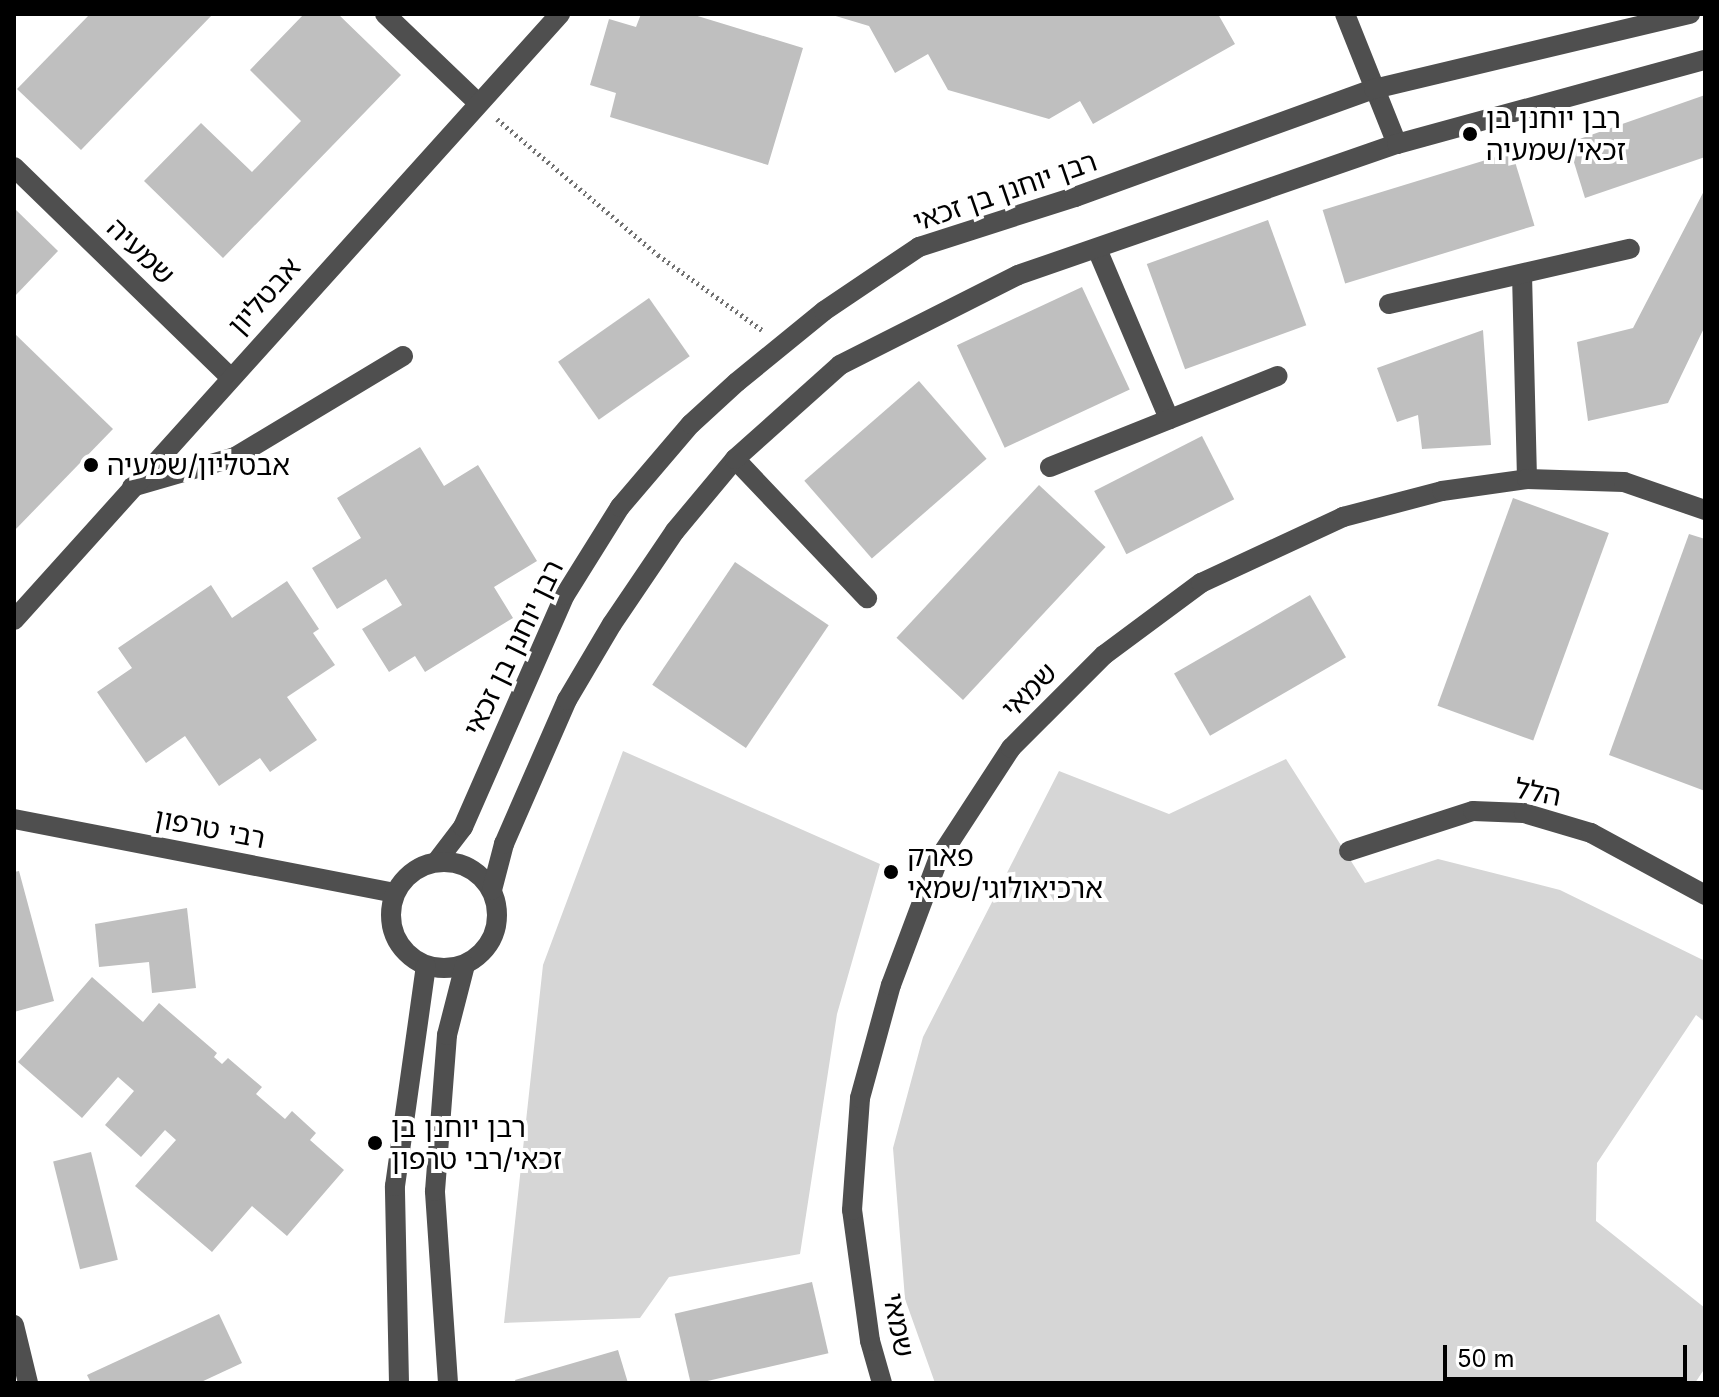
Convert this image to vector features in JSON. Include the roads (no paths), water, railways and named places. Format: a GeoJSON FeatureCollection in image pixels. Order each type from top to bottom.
{"type":"FeatureCollection","features":[{"type":"Feature","properties":{"kind":"street"},"geometry":{"type":"LineString","coordinates":[[385,14],[478,103]]}},
{"type":"Feature","properties":{"kind":"street","name":"אבטליון"},"geometry":{"type":"LineString","coordinates":[[14,620],[229,376],[560,14]]}},
{"type":"Feature","properties":{"kind":"street"},"geometry":{"type":"LineString","coordinates":[[1345,14],[1397,144]]}},
{"type":"Feature","properties":{"kind":"street","name":"רבן יוחנן בן זכאי"},"geometry":{"type":"LineString","coordinates":[[437,861],[463,827],[565,595],[620,507],[691,424],[783,345],[919,247],[1075,197],[1374,89],[1690,14]]}},
{"type":"Feature","properties":{"kind":"street"},"geometry":{"type":"LineString","coordinates":[[492,890],[468,867],[437,861],[420,867],[395,893],[392,928],[405,950],[426,966],[465,965],[481,955],[498,925],[492,890],[504,844],[567,700],[675,531],[735,459],[840,365],[1018,275],[1397,144],[1705,60]]}},
{"type":"Feature","properties":{"kind":"street","name":"שמעיה"},"geometry":{"type":"LineString","coordinates":[[14,167],[229,376]]}},
{"type":"Feature","properties":{"kind":"street"},"geometry":{"type":"LineString","coordinates":[[1097,249],[1169,419]]}},
{"type":"Feature","properties":{"kind":"street"},"geometry":{"type":"LineString","coordinates":[[1389,304],[1630,249]]}},
{"type":"Feature","properties":{"kind":"street"},"geometry":{"type":"LineString","coordinates":[[1522,274],[1527,479]]}},
{"type":"Feature","properties":{"kind":"street"},"geometry":{"type":"LineString","coordinates":[[132,487],[235,457],[403,356]]}},
{"type":"Feature","properties":{"kind":"street"},"geometry":{"type":"LineString","coordinates":[[1050,467],[1277,376]]}},
{"type":"Feature","properties":{"kind":"street"},"geometry":{"type":"LineString","coordinates":[[735,459],[867,598]]}},
{"type":"Feature","properties":{"kind":"street","name":"שמאי"},"geometry":{"type":"LineString","coordinates":[[882,1383],[870,1341],[852,1210],[860,1098],[891,985],[938,860],[1011,748],[1104,655],[1201,583],[1343,517],[1442,491],[1527,479],[1624,482],[1705,510]]}},
{"type":"Feature","properties":{"kind":"street","name":"הלל"},"geometry":{"type":"LineString","coordinates":[[1349,851],[1473,811],[1524,813],[1591,833],[1705,895]]}},
{"type":"Feature","properties":{"kind":"street","name":"רבי טרפון"},"geometry":{"type":"LineString","coordinates":[[14,819],[395,893]]}},
{"type":"Feature","properties":{"kind":"street"},"geometry":{"type":"LineString","coordinates":[[448,1383],[435,1191],[447,1035],[465,965]]}},
{"type":"Feature","properties":{"kind":"street"},"geometry":{"type":"LineString","coordinates":[[399,1383],[395,1186],[426,966]]}},
{"type":"Feature","properties":{"kind":"street"},"geometry":{"type":"LineString","coordinates":[[14,1325],[28,1383]]}},
{"type":"Feature","properties":{"kind":"place","name":"רבן יוחנן בן זכאי/שמעיה"},"geometry":{"type":"Point","coordinates":[1470,134]}},
{"type":"Feature","properties":{"kind":"place","name":"אבטליון/שמעיה"},"geometry":{"type":"Point","coordinates":[91,465]}},
{"type":"Feature","properties":{"kind":"place","name":"פארק ארכיאולוגי/שמאי"},"geometry":{"type":"Point","coordinates":[891,872]}},
{"type":"Feature","properties":{"kind":"place","name":"רבן יוחנן בן זכאי/רבי טרפון"},"geometry":{"type":"Point","coordinates":[375,1143]}}]}
